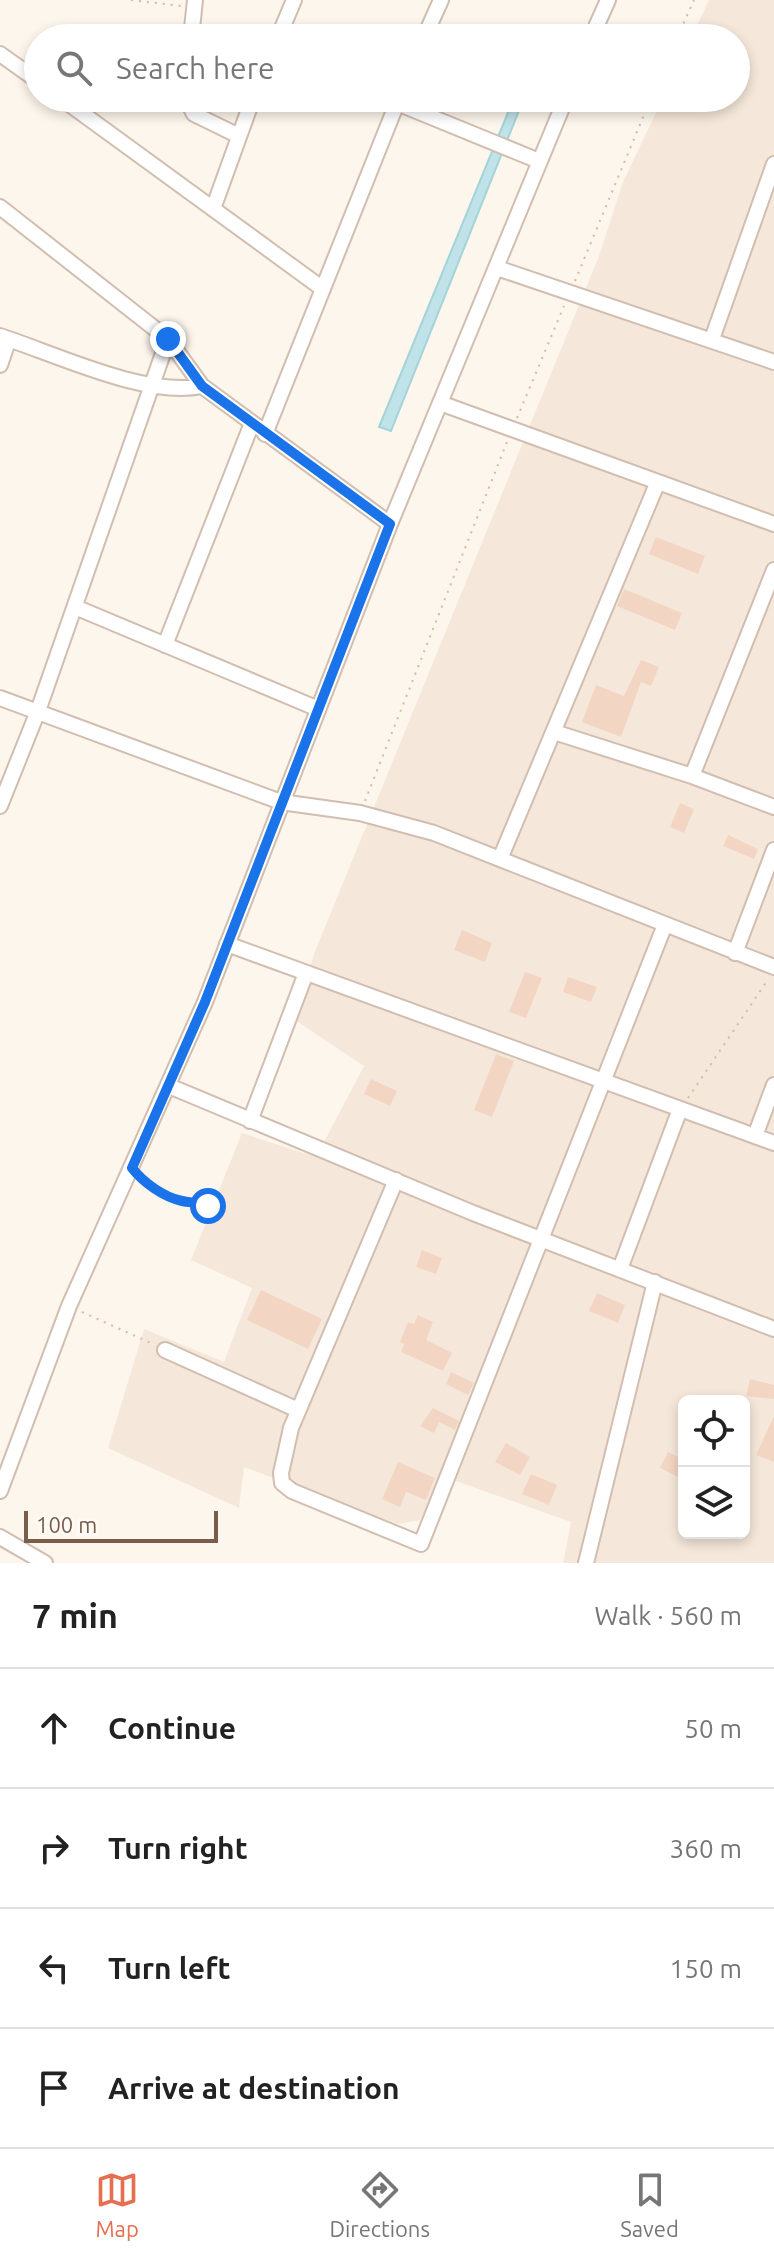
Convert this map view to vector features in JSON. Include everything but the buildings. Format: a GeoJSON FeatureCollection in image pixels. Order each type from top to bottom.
{"type":"FeatureCollection","features":[{"type":"Feature","properties":{"kind":"street"},"geometry":{"type":"LineString","coordinates":[[284,24],[294,0]]}},
{"type":"Feature","properties":{"kind":"street"},"geometry":{"type":"LineString","coordinates":[[430,24],[441,0]]}},
{"type":"Feature","properties":{"kind":"street"},"geometry":{"type":"LineString","coordinates":[[597,24],[608,0]]}},
{"type":"Feature","properties":{"kind":"street"},"geometry":{"type":"LineString","coordinates":[[193,24],[195,4]]}},
{"type":"Feature","properties":{"kind":"street"},"geometry":{"type":"LineString","coordinates":[[0,54],[24,71]]}},
{"type":"Feature","properties":{"kind":"street"},"geometry":{"type":"LineString","coordinates":[[80,112],[323,289]]}},
{"type":"Feature","properties":{"kind":"street"},"geometry":{"type":"LineString","coordinates":[[192,112],[237,135]]}},
{"type":"Feature","properties":{"kind":"street"},"geometry":{"type":"LineString","coordinates":[[213,209],[247,112]]}},
{"type":"Feature","properties":{"kind":"street"},"geometry":{"type":"LineString","coordinates":[[265,434],[393,112]]}},
{"type":"Feature","properties":{"kind":"street"},"geometry":{"type":"LineString","coordinates":[[425,112],[539,161]]}},
{"type":"Feature","properties":{"kind":"street"},"geometry":{"type":"LineString","coordinates":[[0,1491],[69,1306],[169,1086],[227,944],[316,708],[560,112]]}},
{"type":"Feature","properties":{"kind":"street"},"geometry":{"type":"LineString","coordinates":[[712,339],[774,164]]}},
{"type":"Feature","properties":{"kind":"street"},"geometry":{"type":"LineString","coordinates":[[0,207],[168,339],[202,386],[390,524]]}},
{"type":"Feature","properties":{"kind":"street"},"geometry":{"type":"LineString","coordinates":[[497,268],[774,362]]}},
{"type":"Feature","properties":{"kind":"street"},"geometry":{"type":"LineString","coordinates":[[0,365],[4,337],[150,386],[181,391],[202,386]]}},
{"type":"Feature","properties":{"kind":"street"},"geometry":{"type":"LineString","coordinates":[[0,806],[38,711],[168,339]]}},
{"type":"Feature","properties":{"kind":"street"},"geometry":{"type":"LineString","coordinates":[[440,403],[774,524]]}},
{"type":"Feature","properties":{"kind":"street"},"geometry":{"type":"LineString","coordinates":[[165,645],[252,423]]}},
{"type":"Feature","properties":{"kind":"street"},"geometry":{"type":"LineString","coordinates":[[500,859],[657,484]]}},
{"type":"Feature","properties":{"kind":"street"},"geometry":{"type":"LineString","coordinates":[[692,776],[774,570]]}},
{"type":"Feature","properties":{"kind":"street"},"geometry":{"type":"LineString","coordinates":[[75,607],[316,708]]}},
{"type":"Feature","properties":{"kind":"street"},"geometry":{"type":"LineString","coordinates":[[0,698],[281,802],[360,813],[434,833],[774,969]]}},
{"type":"Feature","properties":{"kind":"street"},"geometry":{"type":"LineString","coordinates":[[554,732],[692,776],[774,807]]}},
{"type":"Feature","properties":{"kind":"street"},"geometry":{"type":"LineString","coordinates":[[735,953],[774,850]]}},
{"type":"Feature","properties":{"kind":"street"},"geometry":{"type":"LineString","coordinates":[[396,1180],[298,1410],[284,1454],[282,1483],[321,1504],[421,1544],[664,927]]}},
{"type":"Feature","properties":{"kind":"street"},"geometry":{"type":"LineString","coordinates":[[227,944],[774,1143]]}},
{"type":"Feature","properties":{"kind":"street"},"geometry":{"type":"LineString","coordinates":[[250,1121],[306,973]]}},
{"type":"Feature","properties":{"kind":"street"},"geometry":{"type":"LineString","coordinates":[[755,1136],[774,1085]]}},
{"type":"Feature","properties":{"kind":"street"},"geometry":{"type":"LineString","coordinates":[[169,1086],[396,1180],[774,1329]]}},
{"type":"Feature","properties":{"kind":"street"},"geometry":{"type":"LineString","coordinates":[[620,1269],[680,1109]]}},
{"type":"Feature","properties":{"kind":"street"},"geometry":{"type":"LineString","coordinates":[[586,1563],[655,1282]]}},
{"type":"Feature","properties":{"kind":"street"},"geometry":{"type":"LineString","coordinates":[[165,1350],[298,1410]]}},
{"type":"Feature","properties":{"kind":"street"},"geometry":{"type":"LineString","coordinates":[[0,1537],[45,1563]]}},
{"type":"Feature","properties":{"kind":"path"},"geometry":{"type":"LineString","coordinates":[[131,0],[195,4]]}},
{"type":"Feature","properties":{"kind":"path"},"geometry":{"type":"LineString","coordinates":[[683,24],[694,0]]}},
{"type":"Feature","properties":{"kind":"path"},"geometry":{"type":"LineString","coordinates":[[360,813],[512,431],[645,112]]}},
{"type":"Feature","properties":{"kind":"path"},"geometry":{"type":"LineString","coordinates":[[680,1109],[774,969]]}},
{"type":"Feature","properties":{"kind":"path"},"geometry":{"type":"LineString","coordinates":[[132,1168],[145,1184],[181,1201],[193,1200],[208,1206]]}},
{"type":"Feature","properties":{"kind":"path"},"geometry":{"type":"LineString","coordinates":[[69,1306],[165,1350]]}},
{"type":"Feature","properties":{"kind":"shaded area"},"geometry":{"type":"Polygon","coordinates":[[[709,0],[774,0],[774,1563],[563,1563],[571,1522],[442,1476],[420,1520],[398,1524],[244,1467],[239,1508],[108,1448],[144,1329],[224,1362],[252,1288],[191,1260],[242,1133],[316,1157],[364,1066],[295,1020],[314,954],[599,256],[623,182],[656,112],[750,112],[750,24],[698,24],[709,0]]]}},
{"type":"Feature","properties":{"kind":"water"},"geometry":{"type":"Polygon","coordinates":[[[508,112],[518,112],[391,431],[379,427],[508,112]]]}},
{"type":"Feature","properties":{"kind":"route"},"geometry":{"type":"LineString","coordinates":[[168,339],[202,386],[390,524],[316,708],[205,1002],[132,1168],[145,1184],[181,1201],[193,1200],[208,1206]]}}]}
